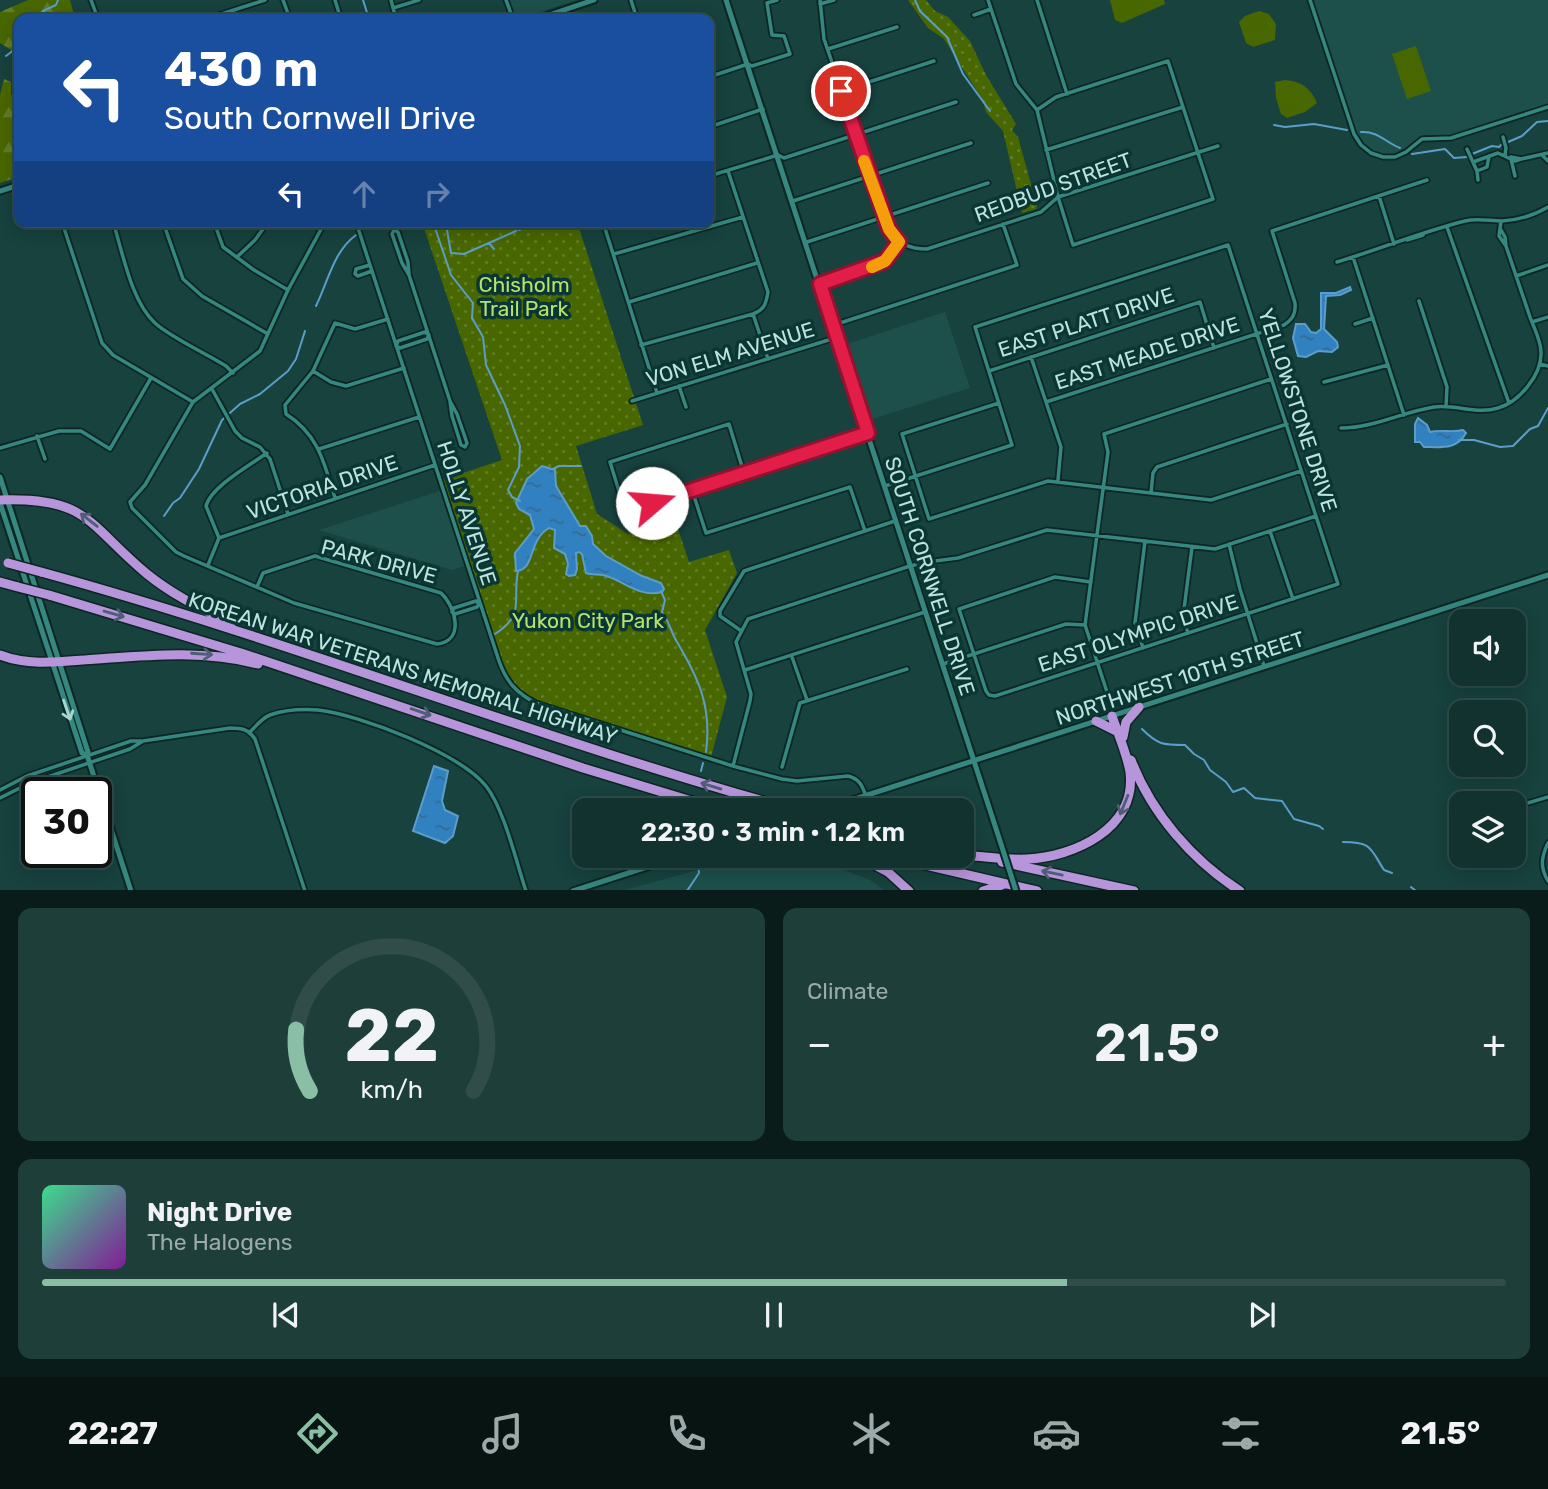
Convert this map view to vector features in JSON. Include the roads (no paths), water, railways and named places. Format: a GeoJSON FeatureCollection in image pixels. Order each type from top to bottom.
{"type":"FeatureCollection","features":[{"type":"Feature","properties":{"kind":"highway"},"geometry":{"type":"LineString","coordinates":[[3,501],[51,501],[74,509],[161,585],[197,608],[261,638]]}},
{"type":"Feature","properties":{"kind":"highway","name":"KOREAN WAR VETERANS MEMORIAL HIGHWAY"},"geometry":{"type":"LineString","coordinates":[[4,562],[261,638],[590,749],[755,798]]}},
{"type":"Feature","properties":{"kind":"highway","name":"KOREAN WAR VETERANS MEMORIAL HIGHWAY"},"geometry":{"type":"LineString","coordinates":[[0,582],[201,640],[583,768],[682,798]]}},
{"type":"Feature","properties":{"kind":"highway"},"geometry":{"type":"LineString","coordinates":[[0,654],[24,661],[56,662],[202,653],[240,659],[356,690]]}},
{"type":"Feature","properties":{"kind":"highway"},"geometry":{"type":"LineString","coordinates":[[1120,735],[1139,707]]}},
{"type":"Feature","properties":{"kind":"highway"},"geometry":{"type":"LineString","coordinates":[[974,856],[1017,859],[1050,856],[1086,844],[1105,832],[1122,811],[1129,789],[1130,772],[1114,715]]}},
{"type":"Feature","properties":{"kind":"highway"},"geometry":{"type":"LineString","coordinates":[[1096,721],[1110,726],[1120,735],[1139,778],[1168,826],[1199,859],[1239,890]]}},
{"type":"Feature","properties":{"kind":"highway"},"geometry":{"type":"LineString","coordinates":[[974,856],[1129,890]]}},
{"type":"Feature","properties":{"kind":"highway"},"geometry":{"type":"LineString","coordinates":[[880,868],[908,890]]}},
{"type":"Feature","properties":{"kind":"highway"},"geometry":{"type":"LineString","coordinates":[[938,868],[1033,890]]}},
{"type":"Feature","properties":{"kind":"highway"},"geometry":{"type":"LineString","coordinates":[[986,890],[1007,884]]}},
{"type":"Feature","properties":{"kind":"main road"},"geometry":{"type":"LineString","coordinates":[[552,14],[594,0]]}},
{"type":"Feature","properties":{"kind":"main road","name":"SOUTH CORNWELL DRIVE"},"geometry":{"type":"LineString","coordinates":[[726,0],[807,242],[1016,890]]}},
{"type":"Feature","properties":{"kind":"main road"},"geometry":{"type":"LineString","coordinates":[[0,477],[3,501],[56,662],[82,753],[87,755],[131,890]]}},
{"type":"Feature","properties":{"kind":"main road","name":"NORTHWEST 10TH STREET"},"geometry":{"type":"LineString","coordinates":[[860,798],[1548,575]]}},
{"type":"Feature","properties":{"kind":"main road"},"geometry":{"type":"LineString","coordinates":[[576,890],[644,868]]}},
{"type":"Feature","properties":{"kind":"street"},"geometry":{"type":"LineString","coordinates":[[222,14],[265,0]]}},
{"type":"Feature","properties":{"kind":"street"},"geometry":{"type":"LineString","coordinates":[[391,0],[395,14]]}},
{"type":"Feature","properties":{"kind":"street"},"geometry":{"type":"LineString","coordinates":[[393,8],[419,0]]}},
{"type":"Feature","properties":{"kind":"street"},"geometry":{"type":"LineString","coordinates":[[714,74],[790,54],[784,36],[772,35],[767,3],[777,0]]}},
{"type":"Feature","properties":{"kind":"street"},"geometry":{"type":"LineString","coordinates":[[820,284],[885,261],[899,242],[889,229],[884,216],[822,30],[820,2],[834,0]]}},
{"type":"Feature","properties":{"kind":"street"},"geometry":{"type":"LineString","coordinates":[[988,0],[1016,84],[1037,110],[1058,197],[1073,245],[1213,200],[1168,61],[1056,97],[1037,110]]}},
{"type":"Feature","properties":{"kind":"street"},"geometry":{"type":"LineString","coordinates":[[1037,0],[1067,94]]}},
{"type":"Feature","properties":{"kind":"street"},"geometry":{"type":"LineString","coordinates":[[1310,0],[1354,134],[1364,148],[1374,155],[1387,158],[1398,156],[1422,139],[1451,138],[1548,107]]}},
{"type":"Feature","properties":{"kind":"street"},"geometry":{"type":"LineString","coordinates":[[974,15],[991,9]]}},
{"type":"Feature","properties":{"kind":"street"},"geometry":{"type":"LineString","coordinates":[[828,49],[897,27]]}},
{"type":"Feature","properties":{"kind":"street"},"geometry":{"type":"LineString","coordinates":[[841,91],[934,61]]}},
{"type":"Feature","properties":{"kind":"street"},"geometry":{"type":"LineString","coordinates":[[714,175],[778,155],[783,158],[956,102]]}},
{"type":"Feature","properties":{"kind":"street"},"geometry":{"type":"LineString","coordinates":[[1046,149],[1183,107]]}},
{"type":"Feature","properties":{"kind":"street"},"geometry":{"type":"LineString","coordinates":[[714,125],[762,109]]}},
{"type":"Feature","properties":{"kind":"street"},"geometry":{"type":"LineString","coordinates":[[1503,137],[1505,155]]}},
{"type":"Feature","properties":{"kind":"street"},"geometry":{"type":"LineString","coordinates":[[793,201],[971,143]]}},
{"type":"Feature","properties":{"kind":"street","name":"REDBUD STREET"},"geometry":{"type":"LineString","coordinates":[[899,242],[919,249],[928,249],[1041,212],[1058,197],[1219,146]]}},
{"type":"Feature","properties":{"kind":"street"},"geometry":{"type":"LineString","coordinates":[[1467,149],[1478,180]]}},
{"type":"Feature","properties":{"kind":"street"},"geometry":{"type":"LineString","coordinates":[[1473,162],[1498,153],[1515,161],[1548,153]]}},
{"type":"Feature","properties":{"kind":"street"},"geometry":{"type":"LineString","coordinates":[[1542,155],[1548,161]]}},
{"type":"Feature","properties":{"kind":"street"},"geometry":{"type":"LineString","coordinates":[[1477,171],[1487,167],[1489,156]]}},
{"type":"Feature","properties":{"kind":"street"},"geometry":{"type":"LineString","coordinates":[[1511,157],[1515,176]]}},
{"type":"Feature","properties":{"kind":"street"},"geometry":{"type":"LineString","coordinates":[[642,345],[753,314],[762,310],[766,303],[768,292],[728,171]]}},
{"type":"Feature","properties":{"kind":"street"},"geometry":{"type":"LineString","coordinates":[[1394,244],[1378,196],[1427,180]]}},
{"type":"Feature","properties":{"kind":"street"},"geometry":{"type":"LineString","coordinates":[[807,242],[988,183]]}},
{"type":"Feature","properties":{"kind":"street","name":"EAST MEADE DRIVE"},"geometry":{"type":"LineString","coordinates":[[1046,402],[1284,325],[1296,311],[1295,303],[1272,230],[1378,196]]}},
{"type":"Feature","properties":{"kind":"street"},"geometry":{"type":"LineString","coordinates":[[1336,262],[1414,235],[1478,219],[1501,221],[1532,216],[1548,207]]}},
{"type":"Feature","properties":{"kind":"street"},"geometry":{"type":"LineString","coordinates":[[714,225],[743,217]]}},
{"type":"Feature","properties":{"kind":"street"},"geometry":{"type":"LineString","coordinates":[[1341,428],[1367,426],[1446,406],[1481,411],[1500,408],[1509,403],[1531,380],[1540,364],[1541,349],[1501,230],[1501,221]]}},
{"type":"Feature","properties":{"kind":"street"},"geometry":{"type":"LineString","coordinates":[[834,325],[1017,265],[1003,224]]}},
{"type":"Feature","properties":{"kind":"street"},"geometry":{"type":"LineString","coordinates":[[1447,227],[1509,403]]}},
{"type":"Feature","properties":{"kind":"street"},"geometry":{"type":"LineString","coordinates":[[64,228],[102,343],[113,355],[193,402]]}},
{"type":"Feature","properties":{"kind":"street"},"geometry":{"type":"LineString","coordinates":[[115,228],[137,298],[147,313],[157,325],[226,366],[233,373]]}},
{"type":"Feature","properties":{"kind":"street"},"geometry":{"type":"LineString","coordinates":[[165,228],[183,279],[202,296],[269,334]]}},
{"type":"Feature","properties":{"kind":"street"},"geometry":{"type":"LineString","coordinates":[[216,228],[223,247],[288,290]]}},
{"type":"Feature","properties":{"kind":"street"},"geometry":{"type":"LineString","coordinates":[[237,258],[264,228]]}},
{"type":"Feature","properties":{"kind":"street"},"geometry":{"type":"LineString","coordinates":[[322,228],[288,290],[260,351],[193,402],[145,485],[130,502],[132,508],[176,552],[294,603],[436,644],[447,643],[453,637],[456,628],[452,612]]}},
{"type":"Feature","properties":{"kind":"street","name":"HOLLY AVENUE"},"geometry":{"type":"LineString","coordinates":[[358,228],[505,677],[524,697],[615,729],[782,779],[797,781],[848,776],[856,778],[866,796]]}},
{"type":"Feature","properties":{"kind":"street"},"geometry":{"type":"LineString","coordinates":[[605,228],[657,393]]}},
{"type":"Feature","properties":{"kind":"street"},"geometry":{"type":"LineString","coordinates":[[614,254],[705,228]]}},
{"type":"Feature","properties":{"kind":"street"},"geometry":{"type":"LineString","coordinates":[[409,275],[408,262],[398,232],[394,230],[392,234],[395,244],[409,275],[450,401],[467,443],[465,447],[461,445],[450,401]]}},
{"type":"Feature","properties":{"kind":"street","name":"YELLOWSTONE DRIVE"},"geometry":{"type":"LineString","coordinates":[[989,371],[975,327],[1228,245],[1338,584]]}},
{"type":"Feature","properties":{"kind":"street"},"geometry":{"type":"LineString","coordinates":[[1353,257],[1404,416]]}},
{"type":"Feature","properties":{"kind":"street"},"geometry":{"type":"LineString","coordinates":[[629,302],[757,262]]}},
{"type":"Feature","properties":{"kind":"street"},"geometry":{"type":"LineString","coordinates":[[370,265],[356,270],[355,274],[372,271]]}},
{"type":"Feature","properties":{"kind":"street"},"geometry":{"type":"LineString","coordinates":[[1516,276],[1548,265]]}},
{"type":"Feature","properties":{"kind":"street"},"geometry":{"type":"LineString","coordinates":[[1419,301],[1447,387],[1446,406]]}},
{"type":"Feature","properties":{"kind":"street","name":"EAST PLATT DRIVE"},"geometry":{"type":"LineString","coordinates":[[915,476],[1013,445],[989,371],[1200,302],[1214,348]]}},
{"type":"Feature","properties":{"kind":"street"},"geometry":{"type":"LineString","coordinates":[[753,314],[768,359]]}},
{"type":"Feature","properties":{"kind":"street"},"geometry":{"type":"LineString","coordinates":[[1532,322],[1548,317]]}},
{"type":"Feature","properties":{"kind":"street"},"geometry":{"type":"LineString","coordinates":[[1355,324],[1373,318]]}},
{"type":"Feature","properties":{"kind":"street"},"geometry":{"type":"LineString","coordinates":[[335,498],[319,449],[302,424],[286,414],[285,405],[313,371],[335,323],[355,329],[388,320]]}},
{"type":"Feature","properties":{"kind":"street"},"geometry":{"type":"LineString","coordinates":[[396,346],[400,348],[427,339],[429,335]]}},
{"type":"Feature","properties":{"kind":"street","name":"VON ELM AVENUE"},"geometry":{"type":"LineString","coordinates":[[632,401],[837,338]]}},
{"type":"Feature","properties":{"kind":"street"},"geometry":{"type":"LineString","coordinates":[[1031,357],[1060,447],[1058,481]]}},
{"type":"Feature","properties":{"kind":"street"},"geometry":{"type":"LineString","coordinates":[[1540,364],[1548,366]]}},
{"type":"Feature","properties":{"kind":"street"},"geometry":{"type":"LineString","coordinates":[[1324,382],[1388,365]]}},
{"type":"Feature","properties":{"kind":"street"},"geometry":{"type":"LineString","coordinates":[[313,371],[331,382],[346,386],[404,368]]}},
{"type":"Feature","properties":{"kind":"street"},"geometry":{"type":"LineString","coordinates":[[0,448],[59,430],[81,432],[110,449],[152,378]]}},
{"type":"Feature","properties":{"kind":"street"},"geometry":{"type":"LineString","coordinates":[[1110,701],[1085,625],[1108,453],[1104,434],[1271,379]]}},
{"type":"Feature","properties":{"kind":"street"},"geometry":{"type":"LineString","coordinates":[[678,386],[686,407]]}},
{"type":"Feature","properties":{"kind":"street"},"geometry":{"type":"LineString","coordinates":[[212,389],[242,439],[267,453],[288,513]]}},
{"type":"Feature","properties":{"kind":"street"},"geometry":{"type":"LineString","coordinates":[[999,402],[902,434],[929,519],[1048,481],[1211,500],[1301,471]]}},
{"type":"Feature","properties":{"kind":"street"},"geometry":{"type":"LineString","coordinates":[[319,449],[419,417]]}},
{"type":"Feature","properties":{"kind":"street"},"geometry":{"type":"LineString","coordinates":[[744,473],[729,424],[610,463],[624,504],[632,509],[692,490],[868,433]]}},
{"type":"Feature","properties":{"kind":"street"},"geometry":{"type":"LineString","coordinates":[[1151,493],[1153,473],[1157,467],[1287,424]]}},
{"type":"Feature","properties":{"kind":"street"},"geometry":{"type":"LineString","coordinates":[[37,436],[45,459]]}},
{"type":"Feature","properties":{"kind":"street"},"geometry":{"type":"LineString","coordinates":[[208,565],[219,538],[206,506],[207,501],[228,481],[267,453]]}},
{"type":"Feature","properties":{"kind":"street","name":"VICTORIA DRIVE"},"geometry":{"type":"LineString","coordinates":[[219,538],[435,466]]}},
{"type":"Feature","properties":{"kind":"street"},"geometry":{"type":"LineString","coordinates":[[885,486],[915,476]]}},
{"type":"Feature","properties":{"kind":"street"},"geometry":{"type":"LineString","coordinates":[[692,490],[706,533],[850,487],[865,531]]}},
{"type":"Feature","properties":{"kind":"street"},"geometry":{"type":"LineString","coordinates":[[733,766],[751,701],[736,642],[748,619],[910,566],[958,558],[1047,530],[1215,549],[1316,516]]}},
{"type":"Feature","properties":{"kind":"street"},"geometry":{"type":"LineString","coordinates":[[740,630],[720,616],[720,611],[744,571],[896,521]]}},
{"type":"Feature","properties":{"kind":"street"},"geometry":{"type":"LineString","coordinates":[[1270,531],[1293,599]]}},
{"type":"Feature","properties":{"kind":"street"},"geometry":{"type":"LineString","coordinates":[[1143,648],[1135,624],[1145,541]]}},
{"type":"Feature","properties":{"kind":"street"},"geometry":{"type":"LineString","coordinates":[[1229,544],[1264,666]]}},
{"type":"Feature","properties":{"kind":"street"},"geometry":{"type":"LineString","coordinates":[[1188,633],[1183,617],[1192,547]]}},
{"type":"Feature","properties":{"kind":"street","name":"PARK DRIVE"},"geometry":{"type":"LineString","coordinates":[[257,587],[263,573],[315,555],[441,593],[446,597],[452,612]]}},
{"type":"Feature","properties":{"kind":"street"},"geometry":{"type":"LineString","coordinates":[[973,654],[959,608],[1055,577],[1091,582]]}},
{"type":"Feature","properties":{"kind":"street","name":"EAST OLYMPIC DRIVE"},"geometry":{"type":"LineString","coordinates":[[973,654],[989,695],[995,696],[1338,584]]}},
{"type":"Feature","properties":{"kind":"street","name":"PARK DRIVE"},"geometry":{"type":"LineString","coordinates":[[452,612],[454,608],[476,601],[480,604]]}},
{"type":"Feature","properties":{"kind":"street"},"geometry":{"type":"LineString","coordinates":[[745,670],[925,612]]}},
{"type":"Feature","properties":{"kind":"street"},"geometry":{"type":"LineString","coordinates":[[943,664],[1066,624],[1085,625]]}},
{"type":"Feature","properties":{"kind":"street"},"geometry":{"type":"LineString","coordinates":[[792,657],[807,700]]}},
{"type":"Feature","properties":{"kind":"street"},"geometry":{"type":"LineString","coordinates":[[782,767],[799,706],[807,700],[907,668]]}},
{"type":"Feature","properties":{"kind":"street"},"geometry":{"type":"LineString","coordinates":[[250,732],[271,714],[317,710],[400,735],[447,758],[473,773],[492,795],[526,890]]}},
{"type":"Feature","properties":{"kind":"street"},"geometry":{"type":"LineString","coordinates":[[0,789],[27,776],[131,741],[244,728],[255,739],[304,890]]}},
{"type":"Feature","properties":{"kind":"street"},"geometry":{"type":"LineString","coordinates":[[0,798],[30,783],[130,749],[143,741]]}},
{"type":"Feature","properties":{"kind":"street"},"geometry":{"type":"LineString","coordinates":[[1526,803],[1548,797]]}},
{"type":"Feature","properties":{"kind":"street"},"geometry":{"type":"LineString","coordinates":[[1548,843],[1542,856],[1542,870],[1548,881]]}},
{"type":"Feature","properties":{"kind":"water"},"geometry":{"type":"Polygon","coordinates":[[[1350,287],[1351,290],[1340,295],[1326,296],[1324,329],[1337,342],[1338,347],[1332,352],[1318,351],[1306,357],[1298,356],[1293,338],[1296,324],[1305,324],[1311,332],[1316,333],[1321,329],[1321,293],[1336,293],[1350,287]]]}},
{"type":"Feature","properties":{"kind":"water"},"geometry":{"type":"Polygon","coordinates":[[[1418,418],[1427,425],[1430,432],[1463,430],[1466,433],[1453,445],[1424,447],[1420,442],[1415,442],[1415,424],[1418,418]]]}},
{"type":"Feature","properties":{"kind":"water"},"geometry":{"type":"Polygon","coordinates":[[[542,466],[555,470],[556,486],[580,526],[586,526],[593,544],[606,556],[661,583],[664,589],[662,592],[646,593],[611,577],[586,573],[582,554],[579,552],[576,553],[575,575],[569,576],[566,574],[568,564],[565,554],[554,548],[555,530],[549,528],[537,540],[526,566],[516,571],[515,553],[534,529],[530,515],[519,509],[516,503],[527,479],[542,466]]]}},
{"type":"Feature","properties":{"kind":"water"},"geometry":{"type":"Polygon","coordinates":[[[434,766],[448,771],[442,801],[445,810],[458,816],[453,836],[445,843],[413,831],[434,766]]]}},
{"type":"Feature","properties":{"kind":"waterway"},"geometry":{"type":"LineString","coordinates":[[40,14],[56,5],[58,0]]}},
{"type":"Feature","properties":{"kind":"waterway"},"geometry":{"type":"LineString","coordinates":[[363,0],[367,14]]}},
{"type":"Feature","properties":{"kind":"waterway"},"geometry":{"type":"LineString","coordinates":[[915,0],[920,11],[947,37],[963,74],[990,111]]}},
{"type":"Feature","properties":{"kind":"waterway"},"geometry":{"type":"LineString","coordinates":[[6,56],[14,50]]}},
{"type":"Feature","properties":{"kind":"waterway"},"geometry":{"type":"LineString","coordinates":[[1508,142],[1522,136],[1537,122],[1548,121]]}},
{"type":"Feature","properties":{"kind":"waterway"},"geometry":{"type":"LineString","coordinates":[[1274,125],[1285,127],[1314,124],[1347,130]]}},
{"type":"Feature","properties":{"kind":"waterway"},"geometry":{"type":"LineString","coordinates":[[1361,132],[1377,135],[1400,148]]}},
{"type":"Feature","properties":{"kind":"waterway"},"geometry":{"type":"LineString","coordinates":[[1472,154],[1502,144]]}},
{"type":"Feature","properties":{"kind":"waterway"},"geometry":{"type":"LineString","coordinates":[[1412,154],[1445,149],[1454,158],[1467,157]]}},
{"type":"Feature","properties":{"kind":"waterway"},"geometry":{"type":"LineString","coordinates":[[435,228],[451,275],[473,303],[472,318],[483,337],[486,365],[520,446],[519,467],[508,490],[512,497],[520,501]]}},
{"type":"Feature","properties":{"kind":"waterway"},"geometry":{"type":"LineString","coordinates":[[519,230],[524,228]]}},
{"type":"Feature","properties":{"kind":"waterway"},"geometry":{"type":"LineString","coordinates":[[447,230],[451,253],[464,254],[516,231]]}},
{"type":"Feature","properties":{"kind":"waterway"},"geometry":{"type":"LineString","coordinates":[[316,306],[336,259],[356,235]]}},
{"type":"Feature","properties":{"kind":"waterway"},"geometry":{"type":"LineString","coordinates":[[489,243],[494,249]]}},
{"type":"Feature","properties":{"kind":"waterway"},"geometry":{"type":"LineString","coordinates":[[508,283],[518,289]]}},
{"type":"Feature","properties":{"kind":"waterway"},"geometry":{"type":"LineString","coordinates":[[164,516],[199,469],[222,420],[240,404],[260,394],[288,371],[296,359],[305,331]]}},
{"type":"Feature","properties":{"kind":"waterway"},"geometry":{"type":"LineString","coordinates":[[1459,440],[1474,440],[1500,447],[1513,446],[1530,429],[1538,426],[1548,408]]}},
{"type":"Feature","properties":{"kind":"waterway"},"geometry":{"type":"LineString","coordinates":[[553,469],[559,466],[581,466]]}},
{"type":"Feature","properties":{"kind":"waterway"},"geometry":{"type":"LineString","coordinates":[[495,634],[505,627],[514,613],[518,571]]}},
{"type":"Feature","properties":{"kind":"waterway"},"geometry":{"type":"LineString","coordinates":[[661,591],[665,600],[662,612],[692,668],[702,694],[707,721],[706,752]]}},
{"type":"Feature","properties":{"kind":"waterway"},"geometry":{"type":"LineString","coordinates":[[1142,729],[1161,743],[1185,745],[1204,760],[1210,770],[1226,782],[1233,792],[1244,788],[1255,798],[1282,801],[1294,819],[1323,829]]}},
{"type":"Feature","properties":{"kind":"waterway"},"geometry":{"type":"LineString","coordinates":[[701,771],[703,763]]}},
{"type":"Feature","properties":{"kind":"waterway"},"geometry":{"type":"LineString","coordinates":[[1343,842],[1365,845],[1373,851],[1384,870],[1392,873]]}},
{"type":"Feature","properties":{"kind":"waterway"},"geometry":{"type":"LineString","coordinates":[[688,890],[699,873],[699,868]]}},
{"type":"Feature","properties":{"kind":"waterway"},"geometry":{"type":"LineString","coordinates":[[1411,887],[1415,890]]}},
{"type":"Feature","properties":{"kind":"park label","name":"Chisholm Trail Park"},"geometry":{"type":"Point","coordinates":[524,296]}},
{"type":"Feature","properties":{"kind":"park label","name":"Yukon City Park"},"geometry":{"type":"Point","coordinates":[588,620]}}]}
